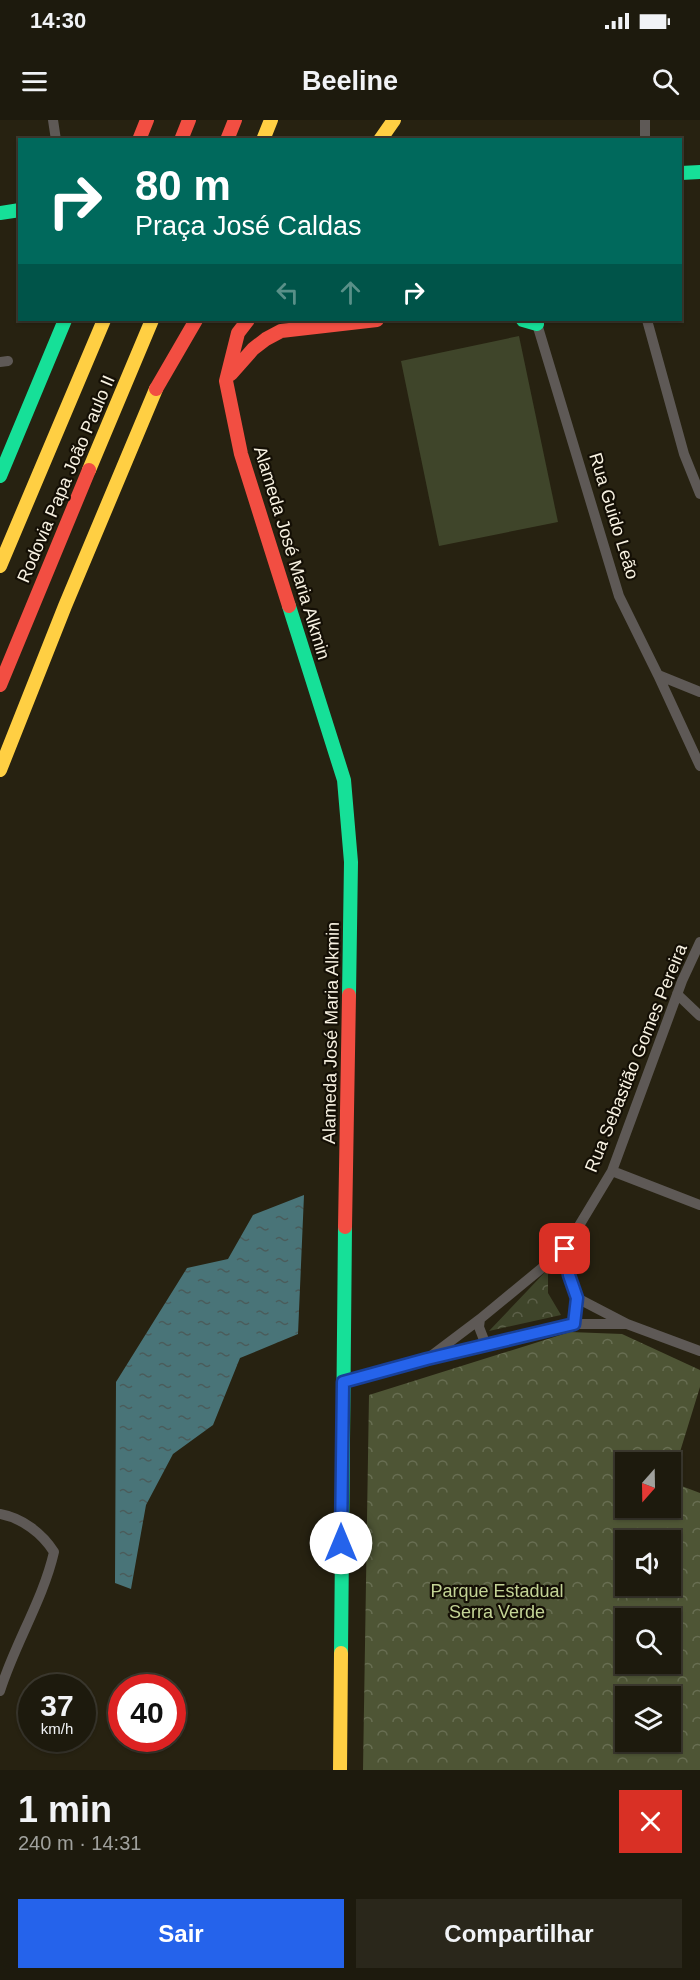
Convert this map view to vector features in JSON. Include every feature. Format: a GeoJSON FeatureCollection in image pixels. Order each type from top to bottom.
{"type":"FeatureCollection","features":[{"type":"Feature","properties":{"kind":"main road"},"geometry":{"type":"LineString","coordinates":[[140,138],[147,120]]}},
{"type":"Feature","properties":{"kind":"main road"},"geometry":{"type":"LineString","coordinates":[[182,138],[189,120]]}},
{"type":"Feature","properties":{"kind":"main road"},"geometry":{"type":"LineString","coordinates":[[228,138],[235,120]]}},
{"type":"Feature","properties":{"kind":"main road"},"geometry":{"type":"LineString","coordinates":[[264,138],[271,120]]}},
{"type":"Feature","properties":{"kind":"main road"},"geometry":{"type":"LineString","coordinates":[[381,138],[394,120]]}},
{"type":"Feature","properties":{"kind":"main road"},"geometry":{"type":"LineString","coordinates":[[682,173],[699,172]]}},
{"type":"Feature","properties":{"kind":"main road"},"geometry":{"type":"LineString","coordinates":[[0,213],[18,210]]}},
{"type":"Feature","properties":{"kind":"main road"},"geometry":{"type":"LineString","coordinates":[[0,476],[65,321]]}},
{"type":"Feature","properties":{"kind":"main road","name":"Rodovia Papa João Paulo II"},"geometry":{"type":"LineString","coordinates":[[0,566],[104,321]]}},
{"type":"Feature","properties":{"kind":"main road","name":"Rodovia Papa João Paulo II"},"geometry":{"type":"LineString","coordinates":[[0,685],[152,321]]}},
{"type":"Feature","properties":{"kind":"main road"},"geometry":{"type":"LineString","coordinates":[[0,770],[65,606],[155,392],[195,321]]}},
{"type":"Feature","properties":{"kind":"main road","name":"Alameda José Maria Alkmin"},"geometry":{"type":"LineString","coordinates":[[247,321],[238,333],[226,381],[241,454],[344,780],[351,862],[340,1770]]}},
{"type":"Feature","properties":{"kind":"main road"},"geometry":{"type":"LineString","coordinates":[[226,381],[244,356],[270,334],[368,321]]}},
{"type":"Feature","properties":{"kind":"main road"},"geometry":{"type":"LineString","coordinates":[[267,323],[281,331]]}},
{"type":"Feature","properties":{"kind":"street"},"geometry":{"type":"LineString","coordinates":[[53,120],[56,138]]}},
{"type":"Feature","properties":{"kind":"street"},"geometry":{"type":"LineString","coordinates":[[682,165],[699,172]]}},
{"type":"Feature","properties":{"kind":"street","name":"Rua Guido Leão"},"geometry":{"type":"LineString","coordinates":[[532,321],[619,596],[658,675]]}},
{"type":"Feature","properties":{"kind":"street"},"geometry":{"type":"LineString","coordinates":[[646,321],[684,454],[700,494]]}},
{"type":"Feature","properties":{"kind":"street"},"geometry":{"type":"LineString","coordinates":[[658,675],[700,692]]}},
{"type":"Feature","properties":{"kind":"street"},"geometry":{"type":"LineString","coordinates":[[658,675],[700,766]]}},
{"type":"Feature","properties":{"kind":"street","name":"Rua Sebastião Gomes Pereira"},"geometry":{"type":"LineString","coordinates":[[427,1359],[565,1249],[612,1171],[677,994],[700,942]]}},
{"type":"Feature","properties":{"kind":"street"},"geometry":{"type":"LineString","coordinates":[[677,994],[700,1016]]}},
{"type":"Feature","properties":{"kind":"street"},"geometry":{"type":"LineString","coordinates":[[612,1171],[700,1204]]}},
{"type":"Feature","properties":{"kind":"street"},"geometry":{"type":"LineString","coordinates":[[565,1249],[569,1275],[577,1298],[574,1324]]}},
{"type":"Feature","properties":{"kind":"street"},"geometry":{"type":"LineString","coordinates":[[577,1298],[627,1324],[700,1352]]}},
{"type":"Feature","properties":{"kind":"street"},"geometry":{"type":"LineString","coordinates":[[480,1318],[479,1327],[486,1345]]}},
{"type":"Feature","properties":{"kind":"street"},"geometry":{"type":"LineString","coordinates":[[343,1382],[427,1359],[574,1324],[627,1324]]}},
{"type":"Feature","properties":{"kind":"street"},"geometry":{"type":"LineString","coordinates":[[0,1514],[12,1516],[45,1538],[54,1551],[49,1571],[9,1660],[0,1691]]}},
{"type":"Feature","properties":{"kind":"green space"},"geometry":{"type":"Polygon","coordinates":[[[519,336],[558,522],[439,546],[401,361],[519,336]]]}},
{"type":"Feature","properties":{"kind":"green space"},"geometry":{"type":"Polygon","coordinates":[[[548,1269],[548,1293],[561,1315],[489,1331],[548,1269]]]}},
{"type":"Feature","properties":{"kind":"green space","name":"Parque Estadual Serra Verde"},"geometry":{"type":"Polygon","coordinates":[[[570,1332],[622,1334],[700,1370],[700,1387],[680,1452],[615,1452],[615,1518],[681,1518],[681,1486],[700,1493],[700,1770],[363,1770],[369,1395],[570,1332]]]}},
{"type":"Feature","properties":{"kind":"water"},"geometry":{"type":"Polygon","coordinates":[[[304,1195],[298,1334],[240,1358],[213,1425],[173,1454],[146,1505],[131,1589],[115,1583],[116,1382],[187,1268],[228,1259],[253,1215],[304,1195]]]}},
{"type":"Feature","properties":{"kind":"traffic: fast"},"geometry":{"type":"LineString","coordinates":[[682,173],[700,172]]}},
{"type":"Feature","properties":{"kind":"traffic: fast"},"geometry":{"type":"LineString","coordinates":[[0,213],[18,210]]}},
{"type":"Feature","properties":{"kind":"traffic: fast"},"geometry":{"type":"LineString","coordinates":[[0,476],[65,321]]}},
{"type":"Feature","properties":{"kind":"traffic: fast"},"geometry":{"type":"LineString","coordinates":[[526,321],[537,324],[536,321]]}},
{"type":"Feature","properties":{"kind":"traffic: fast"},"geometry":{"type":"LineString","coordinates":[[289,606],[344,780],[351,862],[349,995]]}},
{"type":"Feature","properties":{"kind":"traffic: fast"},"geometry":{"type":"LineString","coordinates":[[341,1653],[345,1227]]}},
{"type":"Feature","properties":{"kind":"traffic: slow"},"geometry":{"type":"LineString","coordinates":[[264,138],[271,120]]}},
{"type":"Feature","properties":{"kind":"traffic: slow"},"geometry":{"type":"LineString","coordinates":[[381,138],[394,120]]}},
{"type":"Feature","properties":{"kind":"traffic: slow"},"geometry":{"type":"LineString","coordinates":[[0,566],[104,321]]}},
{"type":"Feature","properties":{"kind":"traffic: slow"},"geometry":{"type":"LineString","coordinates":[[89,470],[152,321]]}},
{"type":"Feature","properties":{"kind":"traffic: slow"},"geometry":{"type":"LineString","coordinates":[[0,770],[65,606],[156,389]]}},
{"type":"Feature","properties":{"kind":"traffic: slow"},"geometry":{"type":"LineString","coordinates":[[340,1770],[341,1653]]}},
{"type":"Feature","properties":{"kind":"traffic: jam"},"geometry":{"type":"LineString","coordinates":[[140,138],[147,120]]}},
{"type":"Feature","properties":{"kind":"traffic: jam"},"geometry":{"type":"LineString","coordinates":[[182,138],[189,120]]}},
{"type":"Feature","properties":{"kind":"traffic: jam"},"geometry":{"type":"LineString","coordinates":[[228,138],[235,120]]}},
{"type":"Feature","properties":{"kind":"traffic: jam"},"geometry":{"type":"LineString","coordinates":[[156,389],[195,321]]}},
{"type":"Feature","properties":{"kind":"traffic: jam"},"geometry":{"type":"LineString","coordinates":[[247,321],[238,333],[226,381],[241,454],[289,606]]}},
{"type":"Feature","properties":{"kind":"traffic: jam"},"geometry":{"type":"LineString","coordinates":[[231,374],[253,349],[281,331],[368,321]]}},
{"type":"Feature","properties":{"kind":"traffic: jam"},"geometry":{"type":"LineString","coordinates":[[0,685],[89,470]]}},
{"type":"Feature","properties":{"kind":"traffic: jam"},"geometry":{"type":"LineString","coordinates":[[345,1227],[349,995]]}},
{"type":"Feature","properties":{"kind":"route"},"geometry":{"type":"LineString","coordinates":[[341,1543],[343,1382],[427,1359],[574,1324],[577,1298],[569,1275],[565,1249]]}}]}
